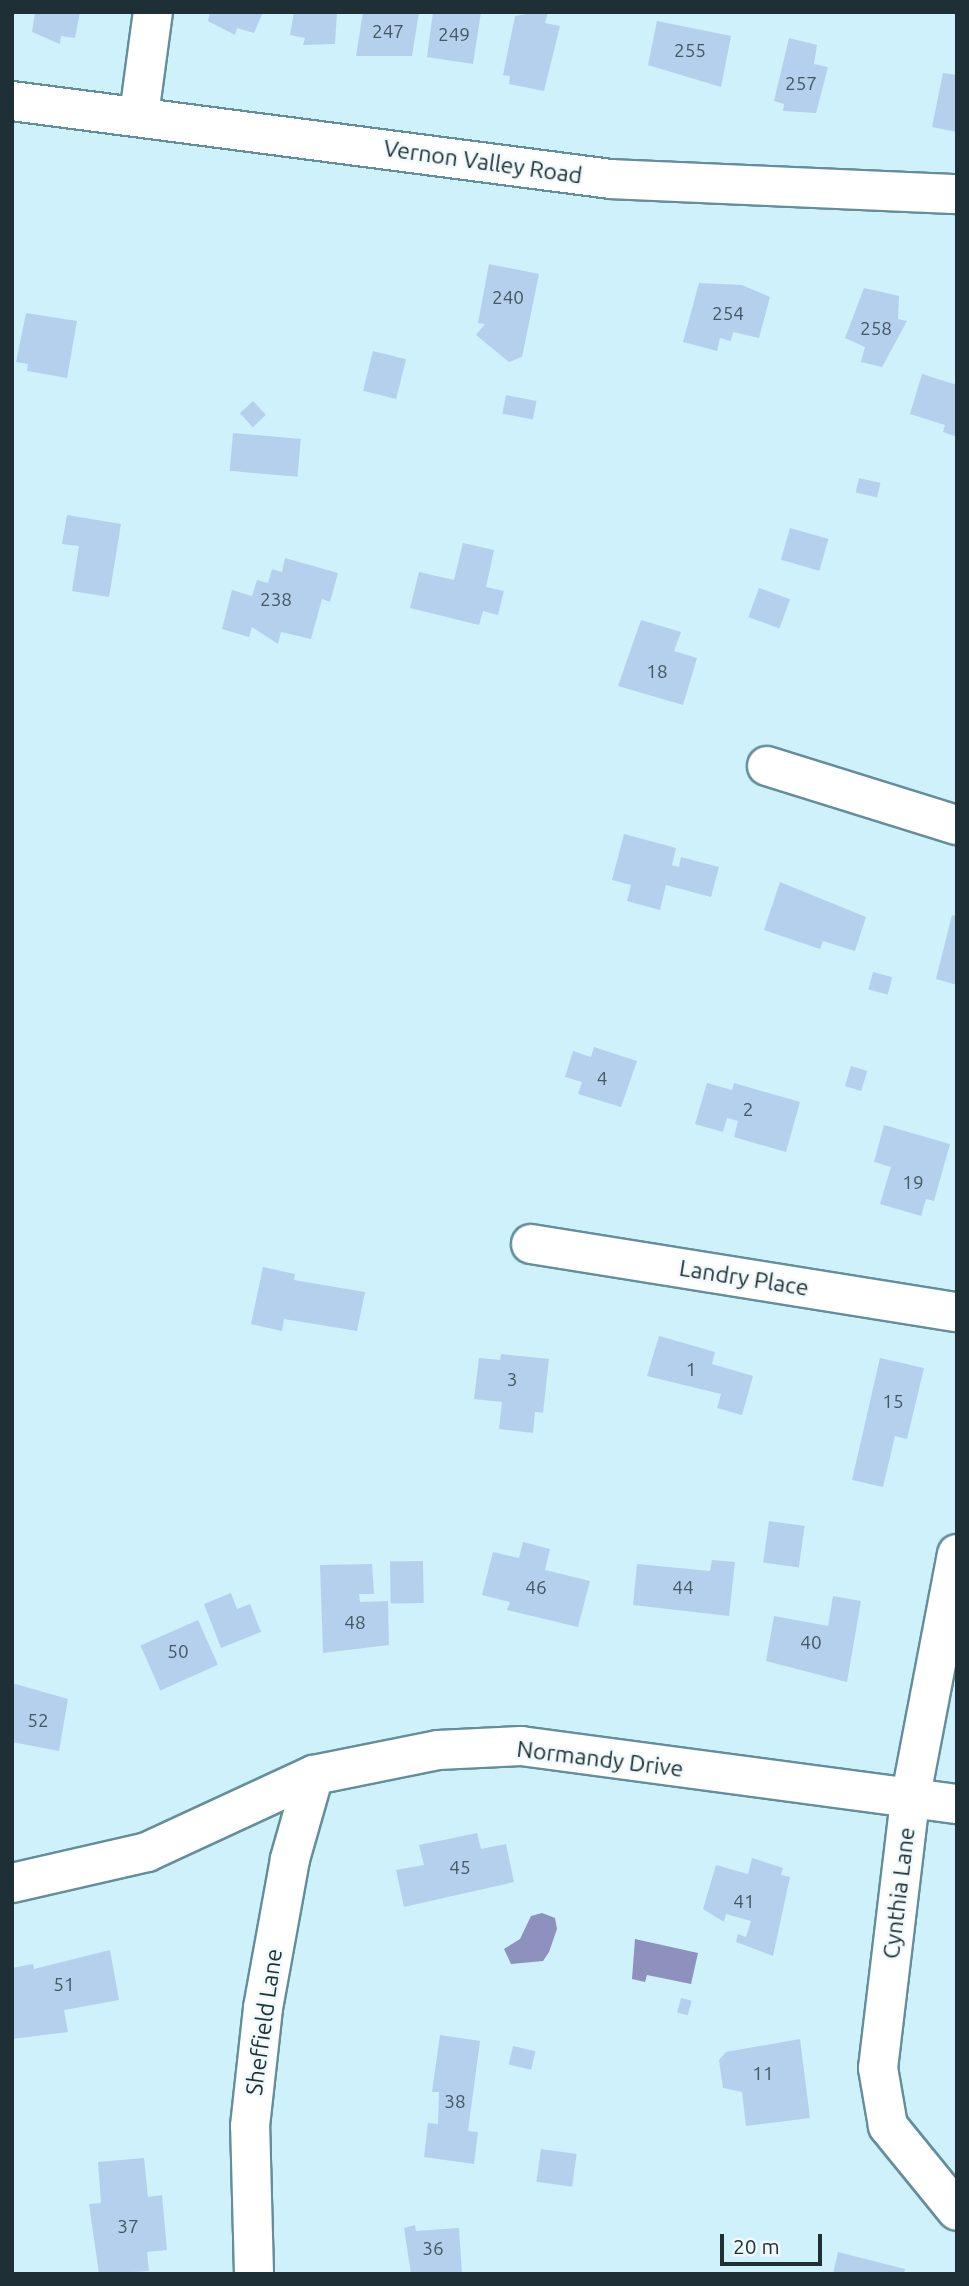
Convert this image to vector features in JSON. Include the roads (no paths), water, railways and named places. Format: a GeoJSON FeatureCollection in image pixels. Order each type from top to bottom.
{"type":"FeatureCollection","features":[{"type":"Feature","properties":{"kind":"street"},"geometry":{"type":"LineString","coordinates":[[139,115],[153,12]]}},
{"type":"Feature","properties":{"kind":"street","name":"Vernon Valley Road"},"geometry":{"type":"LineString","coordinates":[[12,101],[139,115],[611,179],[957,194]]}},
{"type":"Feature","properties":{"kind":"street"},"geometry":{"type":"LineString","coordinates":[[767,766],[957,825]]}},
{"type":"Feature","properties":{"kind":"street","name":"Landry Place"},"geometry":{"type":"LineString","coordinates":[[531,1244],[957,1312]]}},
{"type":"Feature","properties":{"kind":"street","name":"Cynthia Lane"},"geometry":{"type":"LineString","coordinates":[[957,1554],[910,1800],[878,2068],[888,2126],[957,2211]]}},
{"type":"Feature","properties":{"kind":"street","name":"Normandy Drive"},"geometry":{"type":"LineString","coordinates":[[12,1882],[148,1852],[314,1774],[375,1758],[521,1746],[910,1800],[957,1804]]}},
{"type":"Feature","properties":{"kind":"street","name":"Sheffield Lane"},"geometry":{"type":"LineString","coordinates":[[254,2274],[250,2126],[262,2021],[290,1859],[314,1774]]}},
{"type":"Feature","properties":{"kind":"water"},"geometry":{"type":"Polygon","coordinates":[[[542,1913],[555,1918],[557,1929],[549,1952],[543,1961],[511,1964],[504,1949],[520,1939],[531,1916],[542,1913]]]}},
{"type":"Feature","properties":{"kind":"water"},"geometry":{"type":"Polygon","coordinates":[[[635,1939],[698,1953],[691,1984],[647,1975],[645,1982],[632,1979],[635,1939]]]}}]}
